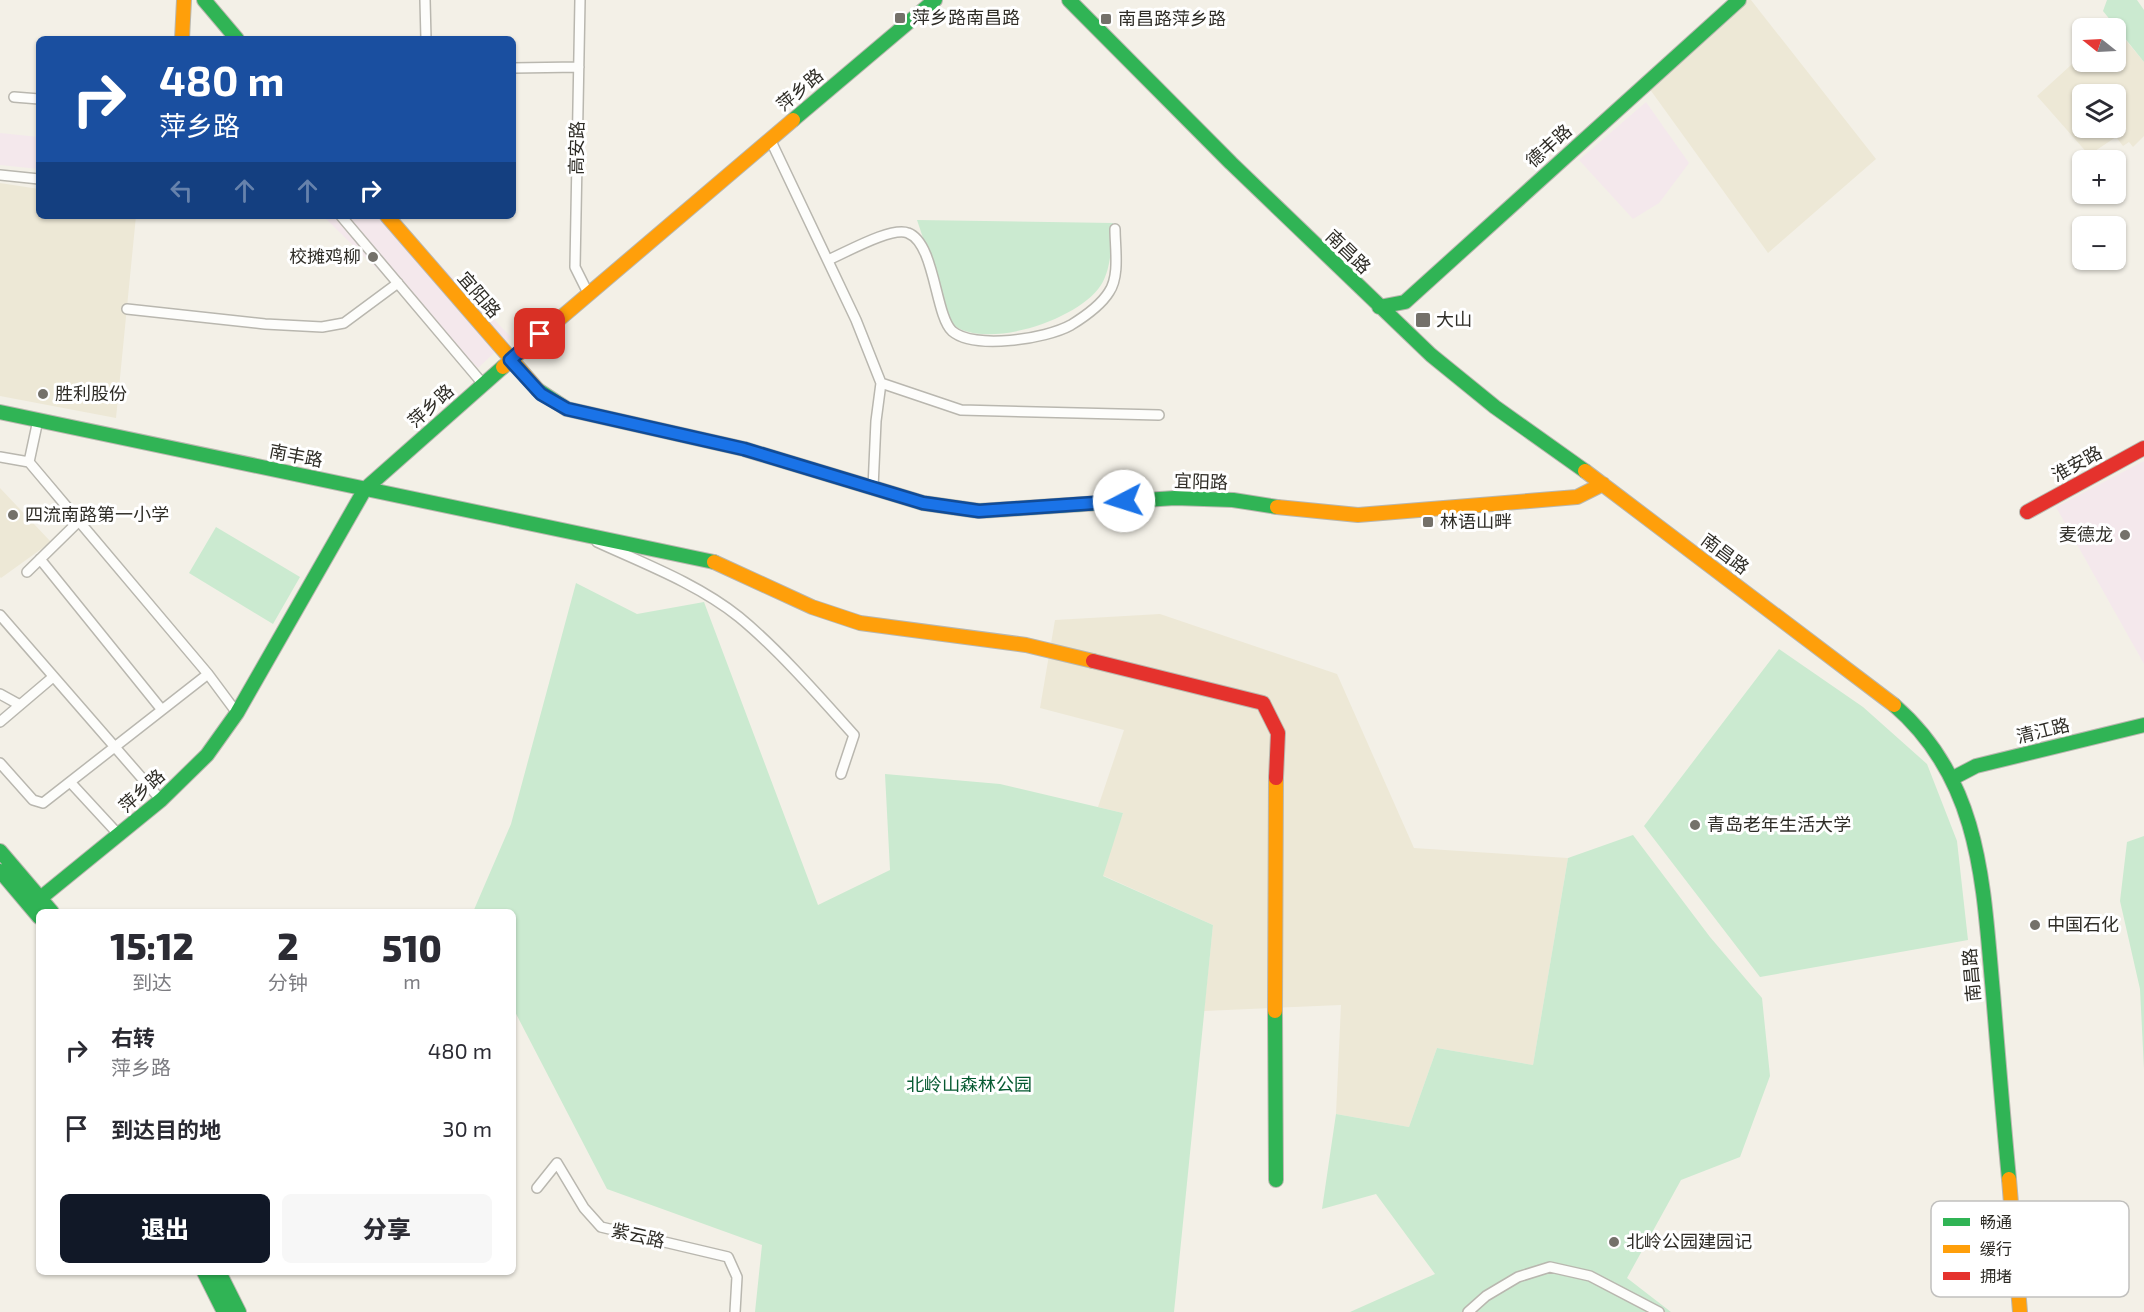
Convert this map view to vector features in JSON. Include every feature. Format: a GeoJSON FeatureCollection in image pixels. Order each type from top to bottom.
{"type":"FeatureCollection","features":[{"type":"Feature","properties":{"kind":"street"},"geometry":{"type":"LineString","coordinates":[[182,36],[184,0]]}},
{"type":"Feature","properties":{"kind":"street"},"geometry":{"type":"LineString","coordinates":[[204,0],[234,36]]}},
{"type":"Feature","properties":{"kind":"street"},"geometry":{"type":"LineString","coordinates":[[425,0],[426,36]]}},
{"type":"Feature","properties":{"kind":"street","name":"高安路"},"geometry":{"type":"LineString","coordinates":[[580,0],[575,267],[588,293]]}},
{"type":"Feature","properties":{"kind":"street","name":"萍乡路"},"geometry":{"type":"LineString","coordinates":[[36,908],[161,800],[207,755],[237,713],[365,489],[588,293],[935,0]]}},
{"type":"Feature","properties":{"kind":"street","name":"南昌路"},"geometry":{"type":"LineString","coordinates":[[1069,0],[1379,307],[1431,355],[1495,407],[1603,484],[1896,706],[1930,739],[1953,778],[1982,870],[2010,1201]]}},
{"type":"Feature","properties":{"kind":"street","name":"德丰路"},"geometry":{"type":"LineString","coordinates":[[1379,307],[1405,302],[1739,0]]}},
{"type":"Feature","properties":{"kind":"street"},"geometry":{"type":"LineString","coordinates":[[516,68],[579,67]]}},
{"type":"Feature","properties":{"kind":"street"},"geometry":{"type":"LineString","coordinates":[[14,97],[36,99]]}},
{"type":"Feature","properties":{"kind":"street"},"geometry":{"type":"LineString","coordinates":[[770,139],[856,320],[881,382],[876,421],[873,488]]}},
{"type":"Feature","properties":{"kind":"street"},"geometry":{"type":"LineString","coordinates":[[0,175],[36,179]]}},
{"type":"Feature","properties":{"kind":"street"},"geometry":{"type":"LineString","coordinates":[[344,219],[483,384]]}},
{"type":"Feature","properties":{"kind":"street","name":"宜阳路"},"geometry":{"type":"LineString","coordinates":[[390,219],[541,394],[567,409],[744,449],[923,503],[979,511],[1175,498],[1233,500],[1301,511],[1358,515],[1577,497],[1603,484]]}},
{"type":"Feature","properties":{"kind":"street"},"geometry":{"type":"LineString","coordinates":[[828,260],[898,230],[910,233],[923,246],[950,329],[963,338],[978,342],[1030,337],[1069,326],[1099,304],[1110,291],[1115,274],[1115,229]]}},
{"type":"Feature","properties":{"kind":"street"},"geometry":{"type":"LineString","coordinates":[[127,309],[265,324],[322,327],[345,323],[398,283]]}},
{"type":"Feature","properties":{"kind":"street"},"geometry":{"type":"LineString","coordinates":[[881,382],[960,410],[1159,416]]}},
{"type":"Feature","properties":{"kind":"street","name":"南丰路"},"geometry":{"type":"LineString","coordinates":[[0,412],[717,563],[812,607],[860,623],[1026,645],[1263,704],[1278,733],[1274,833],[1276,1180]]}},
{"type":"Feature","properties":{"kind":"street"},"geometry":{"type":"LineString","coordinates":[[29,462],[38,420]]}},
{"type":"Feature","properties":{"kind":"street","name":"淮安路"},"geometry":{"type":"LineString","coordinates":[[2027,512],[2144,448]]}},
{"type":"Feature","properties":{"kind":"street"},"geometry":{"type":"LineString","coordinates":[[0,457],[29,462],[237,713]]}},
{"type":"Feature","properties":{"kind":"street"},"geometry":{"type":"LineString","coordinates":[[27,572],[79,521]]}},
{"type":"Feature","properties":{"kind":"street"},"geometry":{"type":"LineString","coordinates":[[585,537],[682,581],[738,617],[822,699],[854,735],[841,774]]}},
{"type":"Feature","properties":{"kind":"street"},"geometry":{"type":"LineString","coordinates":[[40,559],[162,710]]}},
{"type":"Feature","properties":{"kind":"street"},"geometry":{"type":"LineString","coordinates":[[0,615],[161,800]]}},
{"type":"Feature","properties":{"kind":"street"},"geometry":{"type":"LineString","coordinates":[[0,763],[33,800],[43,803],[207,674]]}},
{"type":"Feature","properties":{"kind":"street"},"geometry":{"type":"LineString","coordinates":[[0,722],[53,677]]}},
{"type":"Feature","properties":{"kind":"street"},"geometry":{"type":"LineString","coordinates":[[0,694],[20,705]]}},
{"type":"Feature","properties":{"kind":"street","name":"清江路"},"geometry":{"type":"LineString","coordinates":[[1953,778],[1976,766],[2144,725]]}},
{"type":"Feature","properties":{"kind":"street"},"geometry":{"type":"LineString","coordinates":[[71,783],[119,835]]}},
{"type":"Feature","properties":{"kind":"street"},"geometry":{"type":"LineString","coordinates":[[0,851],[36,908]]}},
{"type":"Feature","properties":{"kind":"street"},"geometry":{"type":"LineString","coordinates":[[0,871],[36,908]]}},
{"type":"Feature","properties":{"kind":"street","name":"紫云路"},"geometry":{"type":"LineString","coordinates":[[537,1188],[557,1163],[584,1208],[601,1227],[728,1257],[737,1277],[735,1312]]}},
{"type":"Feature","properties":{"kind":"street"},"geometry":{"type":"LineString","coordinates":[[1468,1312],[1486,1296],[1510,1282],[1550,1267],[1590,1276],[1659,1312]]}},
{"type":"Feature","properties":{"kind":"street"},"geometry":{"type":"LineString","coordinates":[[205,1275],[223,1311]]}},
{"type":"Feature","properties":{"kind":"street"},"geometry":{"type":"LineString","coordinates":[[220,1275],[239,1312]]}},
{"type":"Feature","properties":{"kind":"street","name":"南昌路"},"geometry":{"type":"LineString","coordinates":[[2019,1297],[2020,1312]]}},
{"type":"Feature","properties":{"kind":"shaded area"},"geometry":{"type":"Polygon","coordinates":[[[1747,0],[1751,0],[1876,159],[1768,253],[1649,88],[1747,0]]]}},
{"type":"Feature","properties":{"kind":"shaded area"},"geometry":{"type":"Polygon","coordinates":[[[2126,40],[2144,62],[2144,136],[2133,147],[2129,142],[2123,146],[2117,138],[2126,138],[2126,84],[2072,84],[2072,136],[2037,96],[2072,64],[2072,72],[2126,72],[2126,40]]]}},
{"type":"Feature","properties":{"kind":"shaded area"},"geometry":{"type":"Polygon","coordinates":[[[1646,102],[1689,163],[1659,203],[1633,219],[1579,160],[1646,102]]]}},
{"type":"Feature","properties":{"kind":"shaded area"},"geometry":{"type":"Polygon","coordinates":[[[0,133],[36,137],[36,169],[0,165],[0,133]]]}},
{"type":"Feature","properties":{"kind":"shaded area"},"geometry":{"type":"Polygon","coordinates":[[[2074,138],[2114,138],[2096,150],[2085,150],[2074,138]]]}},
{"type":"Feature","properties":{"kind":"shaded area"},"geometry":{"type":"Polygon","coordinates":[[[0,183],[36,189],[36,219],[136,219],[116,418],[0,396],[0,183]]]}},
{"type":"Feature","properties":{"kind":"shaded area"},"geometry":{"type":"Polygon","coordinates":[[[326,219],[396,219],[511,337],[478,368],[326,219]]]}},
{"type":"Feature","properties":{"kind":"shaded area"},"geometry":{"type":"Polygon","coordinates":[[[2144,461],[2144,664],[2056,507],[2144,461]]]}},
{"type":"Feature","properties":{"kind":"shaded area","name":"四流南路第一小学"},"geometry":{"type":"Polygon","coordinates":[[[0,488],[51,542],[1,578],[0,577],[0,488]]]}},
{"type":"Feature","properties":{"kind":"shaded area"},"geometry":{"type":"Polygon","coordinates":[[[1160,614],[1337,674],[1414,848],[1568,858],[1533,1065],[1437,1048],[1409,1127],[1336,1114],[1341,1005],[1204,1011],[1213,925],[1102,875],[1123,813],[1098,807],[1124,730],[1040,708],[1055,620],[1160,614]]]}},
{"type":"Feature","properties":{"kind":"green space"},"geometry":{"type":"Polygon","coordinates":[[[2107,0],[2137,0],[2144,10],[2144,62],[2126,40],[2126,18],[2109,18],[2103,11],[2107,0]]]}},
{"type":"Feature","properties":{"kind":"green space"},"geometry":{"type":"Polygon","coordinates":[[[917,220],[1113,223],[1105,278],[1090,298],[1053,320],[1008,333],[967,332],[952,324],[917,220]]]}},
{"type":"Feature","properties":{"kind":"green space"},"geometry":{"type":"Polygon","coordinates":[[[216,527],[300,577],[273,624],[189,573],[216,527]]]}},
{"type":"Feature","properties":{"kind":"green space","name":"北岭山森林公园"},"geometry":{"type":"Polygon","coordinates":[[[576,583],[637,614],[704,602],[818,905],[890,870],[885,774],[1000,784],[1123,813],[1103,876],[1213,925],[1174,1312],[755,1312],[762,1245],[607,1189],[516,1014],[516,909],[474,909],[511,824],[576,583]]]}},
{"type":"Feature","properties":{"kind":"green space"},"geometry":{"type":"Polygon","coordinates":[[[1779,649],[1863,707],[1927,764],[1957,841],[1968,940],[1760,977],[1644,826],[1779,649]]]}},
{"type":"Feature","properties":{"kind":"green space"},"geometry":{"type":"Polygon","coordinates":[[[1633,835],[1710,937],[1762,998],[1770,1076],[1740,1157],[1681,1180],[1627,1278],[1671,1312],[1350,1312],[1435,1274],[1376,1194],[1322,1209],[1336,1114],[1409,1127],[1437,1048],[1533,1065],[1568,858],[1633,835]]]}},
{"type":"Feature","properties":{"kind":"green space"},"geometry":{"type":"Polygon","coordinates":[[[2144,836],[2144,1069],[2140,989],[2120,901],[2127,842],[2144,836]]]}},
{"type":"Feature","properties":{"kind":"traffic: fast"},"geometry":{"type":"LineString","coordinates":[[204,0],[234,36]]}},
{"type":"Feature","properties":{"kind":"traffic: fast"},"geometry":{"type":"LineString","coordinates":[[793,120],[935,0]]}},
{"type":"Feature","properties":{"kind":"traffic: fast"},"geometry":{"type":"LineString","coordinates":[[1069,0],[1231,163],[1431,355],[1495,407],[1585,471]]}},
{"type":"Feature","properties":{"kind":"traffic: fast"},"geometry":{"type":"LineString","coordinates":[[1379,307],[1405,302],[1739,0]]}},
{"type":"Feature","properties":{"kind":"traffic: fast"},"geometry":{"type":"LineString","coordinates":[[32,905],[161,800],[207,755],[237,713],[365,489],[503,367]]}},
{"type":"Feature","properties":{"kind":"traffic: fast"},"geometry":{"type":"LineString","coordinates":[[538,390],[567,409],[744,449],[923,503],[979,511],[1175,498],[1233,500],[1277,507]]}},
{"type":"Feature","properties":{"kind":"traffic: fast"},"geometry":{"type":"LineString","coordinates":[[0,412],[714,562]]}},
{"type":"Feature","properties":{"kind":"traffic: fast"},"geometry":{"type":"LineString","coordinates":[[1894,705],[1923,735],[1945,767],[1961,801],[1973,837],[1986,914],[2009,1179]]}},
{"type":"Feature","properties":{"kind":"traffic: fast"},"geometry":{"type":"LineString","coordinates":[[1953,778],[1976,766],[2144,725]]}},
{"type":"Feature","properties":{"kind":"traffic: fast"},"geometry":{"type":"LineString","coordinates":[[0,851],[49,909]]}},
{"type":"Feature","properties":{"kind":"traffic: fast"},"geometry":{"type":"LineString","coordinates":[[0,871],[36,913]]}},
{"type":"Feature","properties":{"kind":"traffic: fast"},"geometry":{"type":"LineString","coordinates":[[1275,1011],[1276,1180]]}},
{"type":"Feature","properties":{"kind":"traffic: fast"},"geometry":{"type":"LineString","coordinates":[[206,1275],[224,1312]]}},
{"type":"Feature","properties":{"kind":"traffic: fast"},"geometry":{"type":"LineString","coordinates":[[220,1275],[239,1312]]}},
{"type":"Feature","properties":{"kind":"traffic: slow"},"geometry":{"type":"LineString","coordinates":[[182,36],[184,0]]}},
{"type":"Feature","properties":{"kind":"traffic: slow"},"geometry":{"type":"LineString","coordinates":[[503,367],[793,120]]}},
{"type":"Feature","properties":{"kind":"traffic: slow"},"geometry":{"type":"LineString","coordinates":[[390,219],[538,390]]}},
{"type":"Feature","properties":{"kind":"traffic: slow"},"geometry":{"type":"LineString","coordinates":[[1585,471],[1894,705]]}},
{"type":"Feature","properties":{"kind":"traffic: slow"},"geometry":{"type":"LineString","coordinates":[[1277,507],[1358,515],[1577,497],[1603,484]]}},
{"type":"Feature","properties":{"kind":"traffic: slow"},"geometry":{"type":"LineString","coordinates":[[714,562],[812,607],[860,623],[1026,645],[1093,661]]}},
{"type":"Feature","properties":{"kind":"traffic: slow"},"geometry":{"type":"LineString","coordinates":[[1275,1011],[1276,778]]}},
{"type":"Feature","properties":{"kind":"traffic: slow"},"geometry":{"type":"LineString","coordinates":[[2009,1179],[2011,1201]]}},
{"type":"Feature","properties":{"kind":"traffic: slow"},"geometry":{"type":"LineString","coordinates":[[2019,1297],[2020,1312]]}},
{"type":"Feature","properties":{"kind":"traffic: jam"},"geometry":{"type":"LineString","coordinates":[[2027,512],[2144,448]]}},
{"type":"Feature","properties":{"kind":"traffic: jam"},"geometry":{"type":"LineString","coordinates":[[1093,661],[1263,703],[1278,733],[1276,778]]}},
{"type":"Feature","properties":{"kind":"place","name":"萍乡路南昌路"},"geometry":{"type":"Point","coordinates":[900,18]}},
{"type":"Feature","properties":{"kind":"place","name":"南昌路萍乡路"},"geometry":{"type":"Point","coordinates":[1106,19]}},
{"type":"Feature","properties":{"kind":"place","name":"校摊鸡柳"},"geometry":{"type":"Point","coordinates":[373,257]}},
{"type":"Feature","properties":{"kind":"place","name":"大山"},"geometry":{"type":"Point","coordinates":[1423,320]}},
{"type":"Feature","properties":{"kind":"place","name":"胜利股份"},"geometry":{"type":"Point","coordinates":[43,394]}},
{"type":"Feature","properties":{"kind":"place","name":"四流南路第一小学"},"geometry":{"type":"Point","coordinates":[13,515]}},
{"type":"Feature","properties":{"kind":"place","name":"林语山畔"},"geometry":{"type":"Point","coordinates":[1428,522]}},
{"type":"Feature","properties":{"kind":"place","name":"麦德龙"},"geometry":{"type":"Point","coordinates":[2125,535]}},
{"type":"Feature","properties":{"kind":"place","name":"青岛老年生活大学"},"geometry":{"type":"Point","coordinates":[1695,825]}},
{"type":"Feature","properties":{"kind":"place","name":"中国石化"},"geometry":{"type":"Point","coordinates":[2035,925]}},
{"type":"Feature","properties":{"kind":"place","name":"北岭公园建园记"},"geometry":{"type":"Point","coordinates":[1614,1242]}},
{"type":"Feature","properties":{"kind":"route"},"geometry":{"type":"LineString","coordinates":[[540,334],[510,360],[541,394],[567,409],[744,449],[923,503],[979,511],[1124,501]]}}]}
